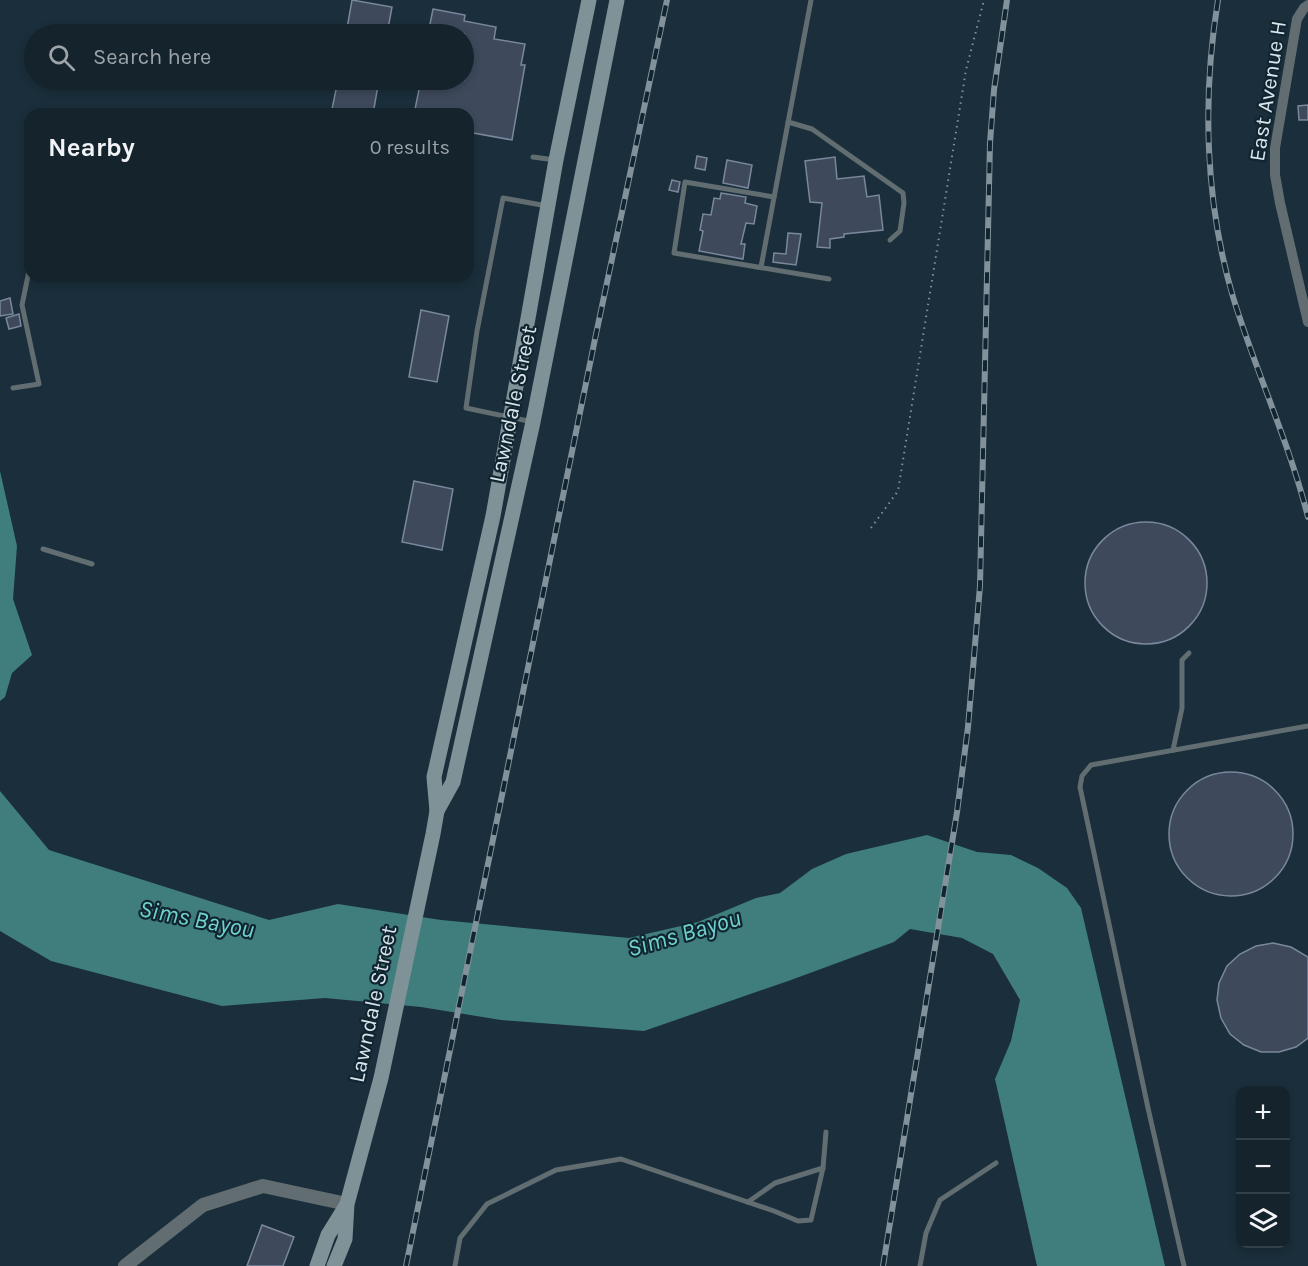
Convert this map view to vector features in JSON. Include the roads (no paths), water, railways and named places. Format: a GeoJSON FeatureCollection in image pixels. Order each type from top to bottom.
{"type":"FeatureCollection","features":[{"type":"Feature","properties":{"kind":"main road","name":"Lawndale Street"},"geometry":{"type":"LineString","coordinates":[[334,1266],[345,1239],[347,1204],[381,1078],[433,834],[437,811],[434,777],[493,516],[556,160],[589,0]]}},
{"type":"Feature","properties":{"kind":"main road","name":"Lawndale Street"},"geometry":{"type":"LineString","coordinates":[[437,811],[453,782],[533,422],[617,0]]}},
{"type":"Feature","properties":{"kind":"main road","name":"Lawndale Street"},"geometry":{"type":"LineString","coordinates":[[317,1266],[328,1235],[347,1204]]}},
{"type":"Feature","properties":{"kind":"street","name":"East Avenue H"},"geometry":{"type":"LineString","coordinates":[[1306,7],[1297,19],[1275,148],[1275,175],[1308,322]]}},
{"type":"Feature","properties":{"kind":"street"},"geometry":{"type":"LineString","coordinates":[[125,1266],[204,1205],[262,1186],[347,1204]]}},
{"type":"Feature","properties":{"kind":"lane"},"geometry":{"type":"LineString","coordinates":[[761,267],[811,0]]}},
{"type":"Feature","properties":{"kind":"lane"},"geometry":{"type":"LineString","coordinates":[[788,122],[812,129],[903,193],[900,231],[890,240]]}},
{"type":"Feature","properties":{"kind":"lane"},"geometry":{"type":"LineString","coordinates":[[533,157],[556,160]]}},
{"type":"Feature","properties":{"kind":"lane"},"geometry":{"type":"LineString","coordinates":[[774,197],[685,182],[674,252],[829,279]]}},
{"type":"Feature","properties":{"kind":"lane"},"geometry":{"type":"LineString","coordinates":[[533,422],[466,408],[477,331],[503,198],[549,206]]}},
{"type":"Feature","properties":{"kind":"lane"},"geometry":{"type":"LineString","coordinates":[[13,388],[39,384],[22,305],[27,282]]}},
{"type":"Feature","properties":{"kind":"lane"},"geometry":{"type":"LineString","coordinates":[[43,549],[92,564]]}},
{"type":"Feature","properties":{"kind":"lane"},"geometry":{"type":"LineString","coordinates":[[1173,750],[1182,708],[1182,660],[1189,653]]}},
{"type":"Feature","properties":{"kind":"lane"},"geometry":{"type":"LineString","coordinates":[[1184,1266],[1080,787],[1082,776],[1092,765],[1308,726]]}},
{"type":"Feature","properties":{"kind":"lane"},"geometry":{"type":"LineString","coordinates":[[455,1266],[460,1238],[487,1204],[556,1170],[621,1159],[798,1221],[811,1220],[823,1168],[825,1132]]}},
{"type":"Feature","properties":{"kind":"lane"},"geometry":{"type":"LineString","coordinates":[[920,1266],[926,1233],[940,1200],[996,1162]]}},
{"type":"Feature","properties":{"kind":"lane"},"geometry":{"type":"LineString","coordinates":[[748,1202],[775,1183],[823,1168]]}},
{"type":"Feature","properties":{"kind":"water"},"geometry":{"type":"Polygon","coordinates":[[[0,471],[17,546],[13,599],[32,655],[12,673],[5,697],[0,701],[0,471]]]}},
{"type":"Feature","properties":{"kind":"water","name":"Sims Bayou"},"geometry":{"type":"Polygon","coordinates":[[[0,791],[49,850],[269,920],[338,904],[441,920],[629,938],[698,922],[756,898],[780,893],[812,869],[846,854],[927,835],[977,852],[1011,855],[1038,868],[1067,888],[1081,908],[1165,1266],[1037,1266],[995,1079],[1011,1041],[1020,1000],[993,954],[962,938],[910,929],[894,942],[644,1031],[501,1020],[421,1007],[325,998],[222,1006],[51,961],[0,931],[0,791]]]}},
{"type":"Feature","properties":{"kind":"railway"},"geometry":{"type":"LineString","coordinates":[[406,1266],[595,339],[667,0]]}},
{"type":"Feature","properties":{"kind":"railway"},"geometry":{"type":"LineString","coordinates":[[883,1266],[957,812],[968,727],[980,586],[990,143],[994,90],[1007,0]]}},
{"type":"Feature","properties":{"kind":"railway"},"geometry":{"type":"LineString","coordinates":[[1218,0],[1208,112],[1209,150],[1217,224],[1233,297],[1292,462],[1308,517]]}}]}
